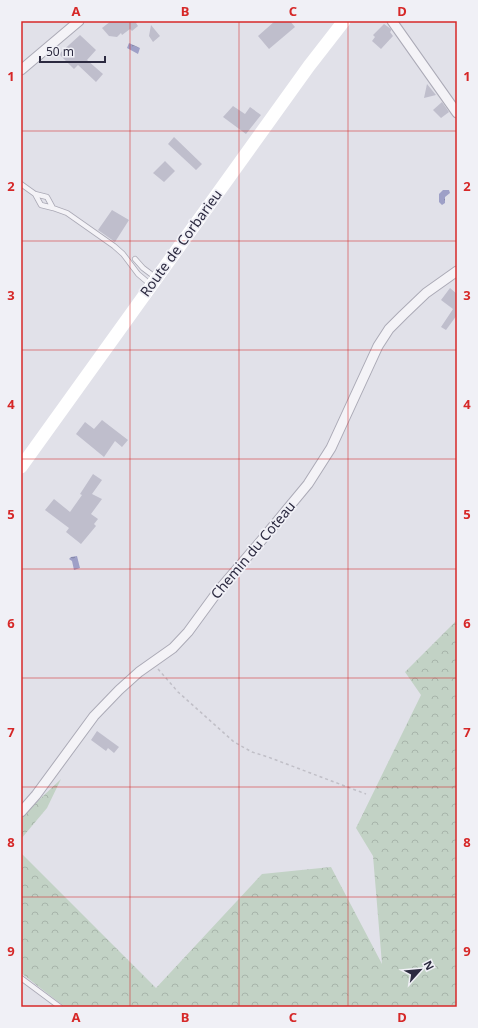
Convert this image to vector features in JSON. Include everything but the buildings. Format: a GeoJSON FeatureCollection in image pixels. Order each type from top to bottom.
{"type":"FeatureCollection","features":[{"type":"Feature","properties":{"kind":"main road","name":"Route de Corbarieu"},"geometry":{"type":"LineString","coordinates":[[21,467],[309,66],[344,21]]}},
{"type":"Feature","properties":{"kind":"street"},"geometry":{"type":"LineString","coordinates":[[21,70],[79,21]]}},
{"type":"Feature","properties":{"kind":"street"},"geometry":{"type":"LineString","coordinates":[[392,21],[457,113]]}},
{"type":"Feature","properties":{"kind":"street","name":"Chemin du Coteau"},"geometry":{"type":"LineString","coordinates":[[21,812],[36,795],[94,716],[139,672],[173,648],[188,632],[218,591],[308,484],[331,448],[378,346],[389,329],[426,293],[457,271]]}},
{"type":"Feature","properties":{"kind":"lane"},"geometry":{"type":"LineString","coordinates":[[21,184],[35,194],[47,197],[53,208]]}},
{"type":"Feature","properties":{"kind":"lane"},"geometry":{"type":"LineString","coordinates":[[35,194],[41,205],[67,213],[114,246],[138,274],[154,282]]}},
{"type":"Feature","properties":{"kind":"lane"},"geometry":{"type":"LineString","coordinates":[[135,259],[154,282]]}},
{"type":"Feature","properties":{"kind":"lane"},"geometry":{"type":"LineString","coordinates":[[21,978],[60,1007]]}},
{"type":"Feature","properties":{"kind":"path"},"geometry":{"type":"LineString","coordinates":[[152,663],[178,692],[234,742],[252,752],[268,756],[366,794]]}},
{"type":"Feature","properties":{"kind":"green space"},"geometry":{"type":"Polygon","coordinates":[[[457,620],[457,1007],[65,1007],[21,973],[21,853],[156,988],[262,874],[331,867],[382,964],[373,856],[356,828],[421,695],[405,672],[457,620]]]}},
{"type":"Feature","properties":{"kind":"green space"},"geometry":{"type":"Polygon","coordinates":[[[61,779],[47,808],[21,839],[21,817],[61,779]]]}},
{"type":"Feature","properties":{"kind":"water"},"geometry":{"type":"Polygon","coordinates":[[[129,43],[140,48],[138,54],[127,48],[129,43]]]}},
{"type":"Feature","properties":{"kind":"water"},"geometry":{"type":"Polygon","coordinates":[[[443,190],[449,190],[450,193],[445,197],[445,203],[442,205],[439,202],[439,194],[443,190]]]}},
{"type":"Feature","properties":{"kind":"water"},"geometry":{"type":"Polygon","coordinates":[[[77,556],[80,568],[74,570],[72,561],[69,559],[77,556]]]}}]}
